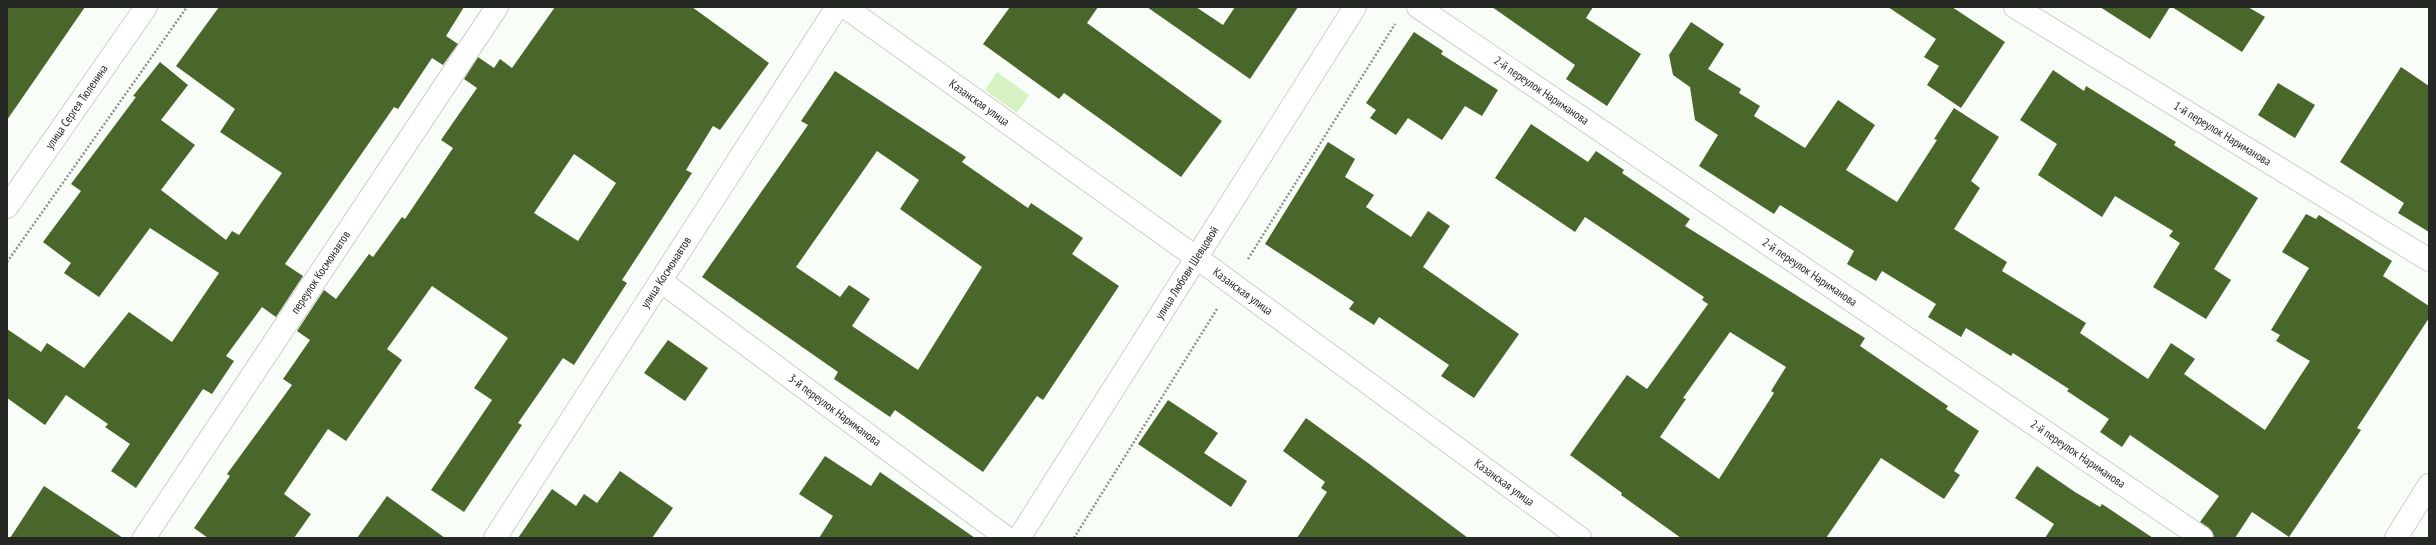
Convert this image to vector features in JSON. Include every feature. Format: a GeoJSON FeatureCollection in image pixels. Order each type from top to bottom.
{"type":"FeatureCollection","features":[{"type":"Feature","properties":{"kind":"street","name":"улица Сергея Тюленина"},"geometry":{"type":"LineString","coordinates":[[7,206],[146,7]]}},
{"type":"Feature","properties":{"kind":"street","name":"переулок Космонавтов"},"geometry":{"type":"LineString","coordinates":[[144,538],[497,7]]}},
{"type":"Feature","properties":{"kind":"street","name":"улица Космонавтов"},"geometry":{"type":"LineString","coordinates":[[495,538],[662,282],[837,7]]}},
{"type":"Feature","properties":{"kind":"street","name":"Казанская улица"},"geometry":{"type":"LineString","coordinates":[[845,7],[1197,258],[1580,538]]}},
{"type":"Feature","properties":{"kind":"street","name":"улица Любови Шевцовой"},"geometry":{"type":"LineString","coordinates":[[1019,538],[1356,7]]}},
{"type":"Feature","properties":{"kind":"street","name":"2-й переулок Нариманова"},"geometry":{"type":"LineString","coordinates":[[1418,7],[2202,538]]}},
{"type":"Feature","properties":{"kind":"street","name":"1-й переулок Нариманова"},"geometry":{"type":"LineString","coordinates":[[2015,7],[2429,260]]}},
{"type":"Feature","properties":{"kind":"street","name":"3-й переулок Нариманова"},"geometry":{"type":"LineString","coordinates":[[662,282],[1007,538]]}},
{"type":"Feature","properties":{"kind":"street"},"geometry":{"type":"LineString","coordinates":[[2396,538],[2429,485]]}},
{"type":"Feature","properties":{"kind":"path"},"geometry":{"type":"LineString","coordinates":[[7,262],[187,7]]}},
{"type":"Feature","properties":{"kind":"green space"},"geometry":{"type":"Polygon","coordinates":[[[997,72],[1029,95],[1017,113],[985,90],[997,72]]]}},
{"type":"Feature","properties":{"kind":"building"},"geometry":{"type":"Polygon","coordinates":[[[7,7],[85,7],[7,120],[7,7]]]}},
{"type":"Feature","properties":{"kind":"building"},"geometry":{"type":"Polygon","coordinates":[[[219,7],[464,7],[446,36],[458,44],[443,65],[432,58],[398,109],[394,107],[285,264],[303,276],[276,317],[262,307],[226,356],[234,361],[212,394],[203,389],[136,488],[111,471],[130,444],[105,427],[108,424],[66,395],[45,425],[7,398],[7,329],[41,352],[47,343],[84,368],[129,312],[172,342],[219,273],[150,228],[99,297],[64,273],[71,263],[43,242],[81,191],[71,184],[136,97],[133,96],[160,62],[188,85],[161,120],[195,145],[161,190],[226,240],[232,231],[239,235],[282,173],[220,132],[235,109],[176,66],[219,7]]]}},
{"type":"Feature","properties":{"kind":"building"},"geometry":{"type":"Polygon","coordinates":[[[555,7],[692,7],[769,63],[720,130],[713,126],[686,170],[692,173],[622,280],[627,283],[574,365],[563,358],[518,423],[522,425],[464,512],[431,490],[492,400],[474,388],[508,338],[432,286],[387,349],[402,360],[346,441],[328,429],[284,494],[311,514],[294,538],[208,538],[194,528],[230,476],[227,474],[292,385],[283,379],[310,340],[297,331],[324,290],[336,299],[369,254],[373,257],[402,217],[405,219],[453,148],[441,140],[477,88],[464,79],[478,57],[494,68],[500,59],[512,68],[555,7]],[[574,154],[534,213],[578,241],[616,183],[574,154]]]}},
{"type":"Feature","properties":{"kind":"building"},"geometry":{"type":"Polygon","coordinates":[[[1010,7],[1098,7],[1087,23],[1222,121],[1181,177],[1064,93],[1059,99],[983,44],[1010,7]]]}},
{"type":"Feature","properties":{"kind":"building"},"geometry":{"type":"Polygon","coordinates":[[[1147,7],[1196,7],[1223,25],[1235,7],[1298,7],[1250,79],[1147,7]]]}},
{"type":"Feature","properties":{"kind":"building"},"geometry":{"type":"Polygon","coordinates":[[[1492,7],[1593,7],[1586,18],[1641,54],[1607,106],[1566,79],[1575,65],[1492,7]]]}},
{"type":"Feature","properties":{"kind":"building"},"geometry":{"type":"Polygon","coordinates":[[[1888,7],[1952,7],[2005,42],[1961,108],[1927,85],[1939,66],[1924,57],[1936,39],[1888,7]]]}},
{"type":"Feature","properties":{"kind":"building"},"geometry":{"type":"Polygon","coordinates":[[[2100,7],[2170,7],[2150,39],[2100,7]]]}},
{"type":"Feature","properties":{"kind":"building"},"geometry":{"type":"Polygon","coordinates":[[[2172,7],[2248,7],[2265,17],[2242,52],[2172,7]]]}},
{"type":"Feature","properties":{"kind":"building"},"geometry":{"type":"Polygon","coordinates":[[[1691,22],[1724,44],[1708,69],[1741,89],[1739,93],[1760,106],[1754,116],[1805,148],[1838,100],[1875,125],[1846,170],[1897,202],[1937,140],[1934,139],[1954,108],[1999,137],[1971,181],[1980,188],[1954,229],[2007,262],[2002,271],[2086,323],[2080,333],[2148,379],[2171,343],[2195,359],[2184,374],[2265,430],[2310,361],[2276,341],[2280,335],[2271,330],[2309,268],[2282,252],[2306,214],[2316,219],[2319,215],[2392,261],[2383,276],[2429,306],[2429,318],[2357,428],[2361,430],[2289,537],[2252,512],[2235,538],[2214,538],[2209,528],[2200,522],[2219,496],[2130,435],[2122,447],[2100,432],[2109,419],[2067,391],[2069,389],[2013,353],[2011,356],[1966,328],[1961,337],[1928,317],[1936,304],[1882,271],[1876,281],[1847,264],[1854,251],[1780,205],[1774,214],[1699,166],[1718,135],[1695,120],[1690,87],[1673,75],[1669,55],[1691,22]]]}},
{"type":"Feature","properties":{"kind":"building"},"geometry":{"type":"Polygon","coordinates":[[[1414,32],[1443,51],[1441,54],[1498,90],[1482,116],[1465,106],[1442,140],[1408,118],[1396,135],[1370,118],[1376,110],[1366,103],[1414,32]]]}},
{"type":"Feature","properties":{"kind":"building"},"geometry":{"type":"Polygon","coordinates":[[[2401,67],[2429,86],[2429,232],[2398,213],[2404,203],[2340,162],[2401,67]]]}},
{"type":"Feature","properties":{"kind":"building"},"geometry":{"type":"Polygon","coordinates":[[[2053,70],[2084,91],[2086,86],[2176,142],[2174,145],[2258,198],[2214,269],[2231,280],[2206,319],[2153,287],[2180,243],[2169,236],[2173,231],[2115,196],[2102,217],[2038,175],[2057,144],[2020,120],[2053,70]]]}},
{"type":"Feature","properties":{"kind":"building"},"geometry":{"type":"Polygon","coordinates":[[[835,71],[966,157],[962,162],[1028,208],[1031,203],[1083,238],[1072,254],[1119,286],[1043,400],[1037,396],[983,472],[895,410],[890,417],[834,379],[838,372],[702,277],[808,125],[801,121],[835,71]],[[877,151],[796,267],[840,297],[849,285],[870,299],[852,326],[918,370],[982,267],[900,209],[919,180],[877,151]]]}},
{"type":"Feature","properties":{"kind":"building"},"geometry":{"type":"Polygon","coordinates":[[[2278,83],[2315,105],[2295,138],[2258,115],[2278,83]]]}},
{"type":"Feature","properties":{"kind":"building"},"geometry":{"type":"Polygon","coordinates":[[[1531,124],[1588,162],[1596,151],[1624,170],[1622,173],[1690,219],[1685,226],[1865,338],[1860,346],[1948,406],[1946,409],[1979,431],[1954,471],[1960,475],[1944,499],[1881,458],[1826,538],[1681,538],[1621,495],[1622,493],[1570,455],[1627,375],[1647,389],[1708,304],[1702,300],[1704,297],[1585,217],[1575,232],[1495,178],[1531,124]],[[1730,332],[1683,398],[1686,399],[1660,437],[1719,479],[1774,393],[1771,391],[1786,367],[1730,332]]]}},
{"type":"Feature","properties":{"kind":"building"},"geometry":{"type":"Polygon","coordinates":[[[1328,142],[1355,159],[1345,177],[1374,195],[1366,207],[1411,237],[1428,211],[1450,226],[1423,267],[1519,334],[1474,398],[1441,376],[1449,365],[1379,317],[1374,325],[1349,309],[1354,302],[1265,244],[1328,142]]]}},
{"type":"Feature","properties":{"kind":"building"},"geometry":{"type":"Polygon","coordinates":[[[668,340],[708,368],[685,401],[644,373],[668,340]]]}},
{"type":"Feature","properties":{"kind":"building"},"geometry":{"type":"Polygon","coordinates":[[[1168,400],[1218,433],[1204,453],[1247,481],[1231,507],[1138,444],[1168,400]]]}},
{"type":"Feature","properties":{"kind":"building"},"geometry":{"type":"Polygon","coordinates":[[[1306,418],[1468,538],[1297,538],[1327,492],[1321,488],[1325,482],[1283,451],[1306,418]]]}},
{"type":"Feature","properties":{"kind":"building"},"geometry":{"type":"Polygon","coordinates":[[[825,456],[871,486],[880,472],[975,538],[819,538],[833,516],[799,494],[825,456]]]}},
{"type":"Feature","properties":{"kind":"building"},"geometry":{"type":"Polygon","coordinates":[[[2037,466],[2075,492],[2100,507],[2102,504],[2153,538],[2045,538],[2054,524],[2015,498],[2037,466]]]}},
{"type":"Feature","properties":{"kind":"building"},"geometry":{"type":"Polygon","coordinates":[[[620,471],[673,508],[652,538],[518,538],[552,489],[576,506],[584,494],[597,503],[620,471]]]}},
{"type":"Feature","properties":{"kind":"building"},"geometry":{"type":"Polygon","coordinates":[[[44,486],[123,538],[10,538],[44,486]]]}},
{"type":"Feature","properties":{"kind":"building"},"geometry":{"type":"Polygon","coordinates":[[[387,496],[445,538],[357,538],[387,496]]]}}]}
